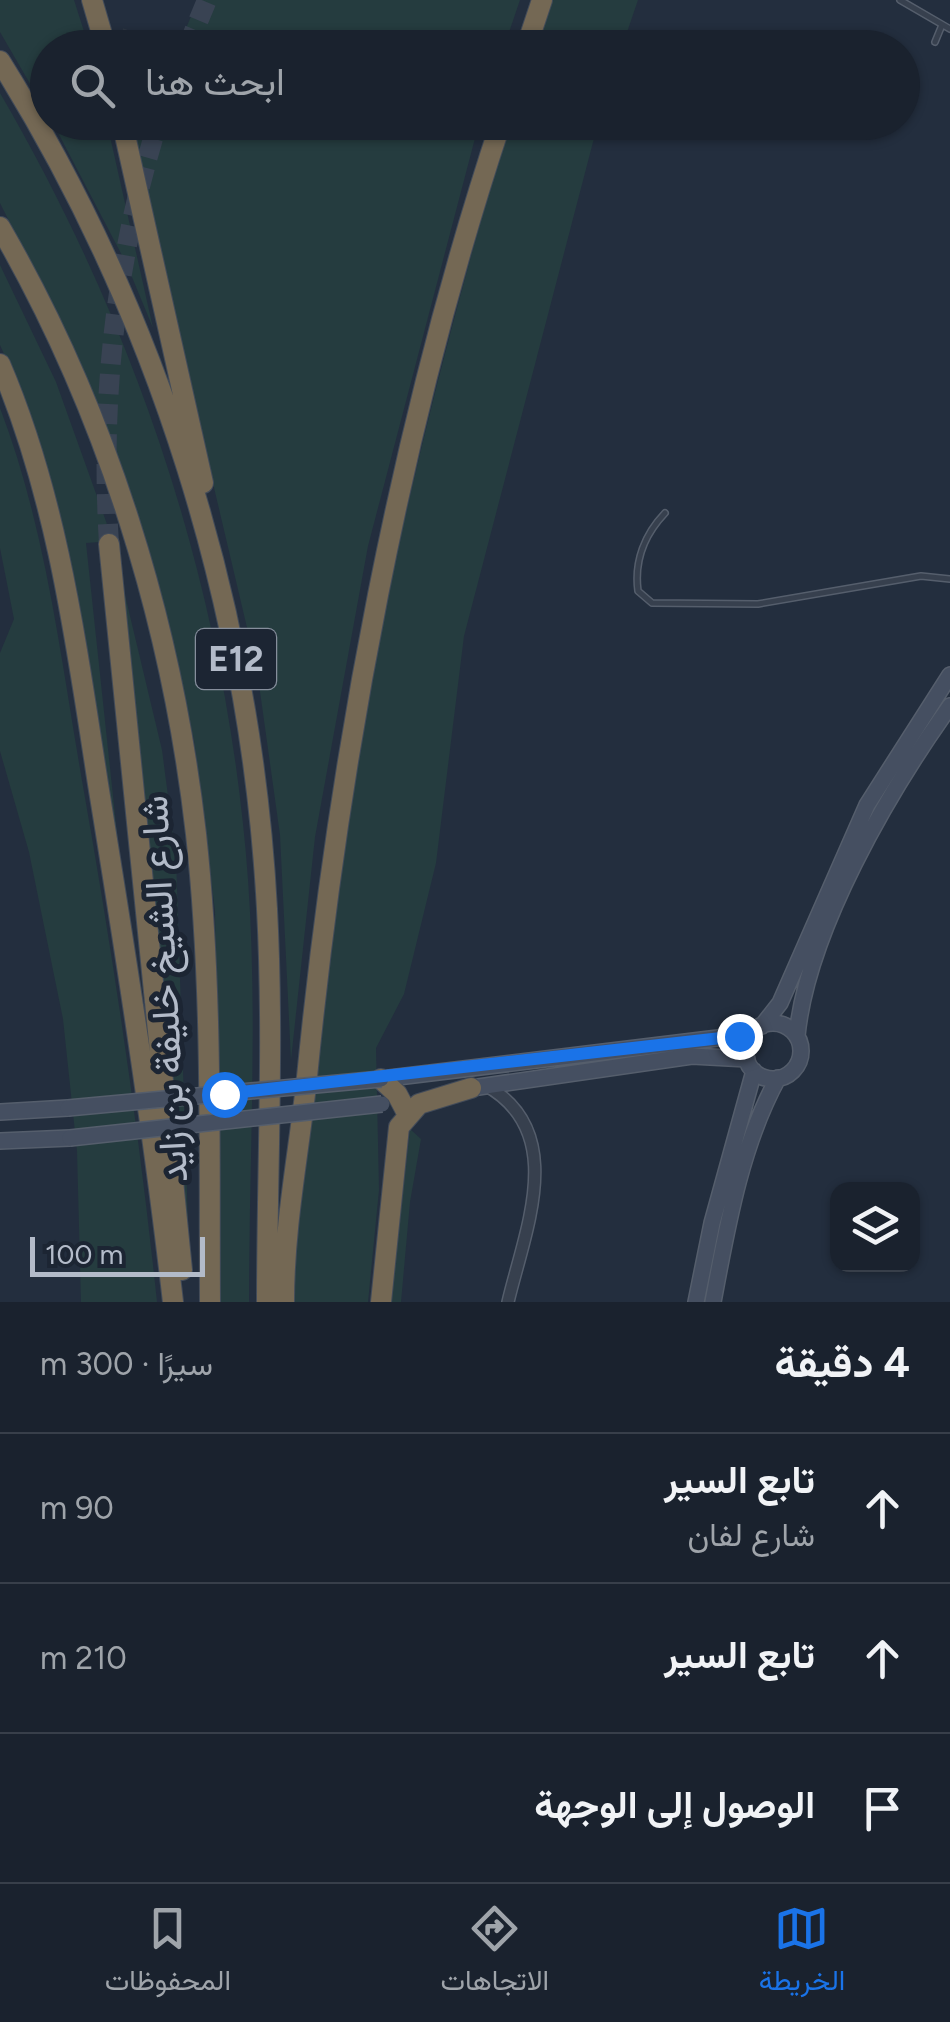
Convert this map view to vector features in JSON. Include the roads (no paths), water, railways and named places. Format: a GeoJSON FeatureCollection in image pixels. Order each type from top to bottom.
{"type":"FeatureCollection","features":[{"type":"Feature","properties":{"kind":"highway"},"geometry":{"type":"LineString","coordinates":[[92,0],[101,30]]}},
{"type":"Feature","properties":{"kind":"highway"},"geometry":{"type":"LineString","coordinates":[[532,30],[542,0]]}},
{"type":"Feature","properties":{"kind":"highway","name":"E12"},"geometry":{"type":"LineString","coordinates":[[0,62],[30,114]]}},
{"type":"Feature","properties":{"kind":"highway","name":"E12"},"geometry":{"type":"LineString","coordinates":[[45,140],[132,317],[180,446],[222,593],[249,738],[267,909],[268,1302]]}},
{"type":"Feature","properties":{"kind":"highway"},"geometry":{"type":"LineString","coordinates":[[126,140],[202,476],[222,593]]}},
{"type":"Feature","properties":{"kind":"highway"},"geometry":{"type":"LineString","coordinates":[[284,1302],[289,1197],[322,938],[363,679],[429,381],[496,140]]}},
{"type":"Feature","properties":{"kind":"highway","name":"شارع الشيخ خليفة بن زايد"},"geometry":{"type":"LineString","coordinates":[[0,227],[77,382],[108,461],[150,592],[172,685],[192,800],[203,924],[210,1302]]}},
{"type":"Feature","properties":{"kind":"highway"},"geometry":{"type":"LineString","coordinates":[[0,364],[34,457],[61,562],[134,1001],[173,1302]]}},
{"type":"Feature","properties":{"kind":"highway"},"geometry":{"type":"LineString","coordinates":[[109,544],[184,1302]]}},
{"type":"Feature","properties":{"kind":"highway"},"geometry":{"type":"LineString","coordinates":[[381,1079],[397,1106],[398,1134],[381,1302]]}},
{"type":"Feature","properties":{"kind":"highway"},"geometry":{"type":"LineString","coordinates":[[397,1106],[420,1104],[478,1086]]}},
{"type":"Feature","properties":{"kind":"street"},"geometry":{"type":"LineString","coordinates":[[696,1302],[756,1030],[780,1004],[867,805],[950,675]]}},
{"type":"Feature","properties":{"kind":"street"},"geometry":{"type":"LineString","coordinates":[[713,1302],[748,1153],[778,1078],[798,1062],[797,1036],[808,977],[902,776],[950,706]]}},
{"type":"Feature","properties":{"kind":"street"},"geometry":{"type":"LineString","coordinates":[[0,1112],[381,1079],[781,1024],[797,1036]]}},
{"type":"Feature","properties":{"kind":"street"},"geometry":{"type":"LineString","coordinates":[[478,1086],[692,1056],[750,1065],[778,1078]]}},
{"type":"Feature","properties":{"kind":"street"},"geometry":{"type":"LineString","coordinates":[[478,1086],[507,1100],[524,1120],[536,1158],[534,1196],[508,1302]]}},
{"type":"Feature","properties":{"kind":"street"},"geometry":{"type":"LineString","coordinates":[[0,1141],[70,1138],[397,1106]]}},
{"type":"Feature","properties":{"kind":"lane"},"geometry":{"type":"LineString","coordinates":[[900,0],[950,29]]}},
{"type":"Feature","properties":{"kind":"lane"},"geometry":{"type":"LineString","coordinates":[[934,42],[942,24]]}},
{"type":"Feature","properties":{"kind":"lane"},"geometry":{"type":"LineString","coordinates":[[665,513],[651,530],[638,562],[638,591],[652,602],[746,604],[921,576],[950,579]]}},
{"type":"Feature","properties":{"kind":"tunnel"},"geometry":{"type":"LineString","coordinates":[[194,30],[207,0]]}},
{"type":"Feature","properties":{"kind":"tunnel"},"geometry":{"type":"LineString","coordinates":[[109,544],[107,436],[114,331],[131,226],[153,140]]}}]}
